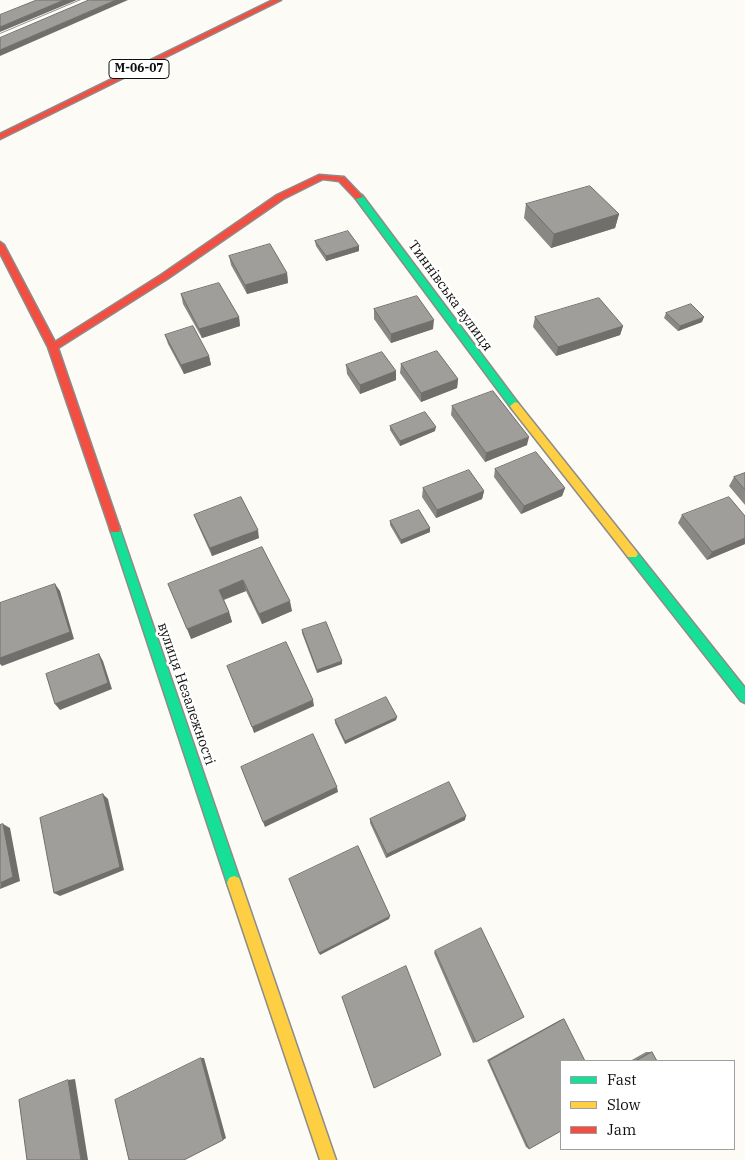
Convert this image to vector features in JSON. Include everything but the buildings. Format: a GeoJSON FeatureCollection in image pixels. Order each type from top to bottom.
{"type":"FeatureCollection","features":[{"type":"Feature","properties":{"kind":"street","name":"М-06-07"},"geometry":{"type":"LineString","coordinates":[[0,136],[278,0]]}},
{"type":"Feature","properties":{"kind":"street","name":"Тиннівська вулиця"},"geometry":{"type":"LineString","coordinates":[[53,347],[164,277],[280,197],[322,177],[341,178],[365,204],[489,374],[745,697]]}},
{"type":"Feature","properties":{"kind":"street","name":"вулиця Незалежності"},"geometry":{"type":"LineString","coordinates":[[0,245],[53,347],[328,1160]]}},
{"type":"Feature","properties":{"kind":"lane"},"geometry":{"type":"LineString","coordinates":[[0,37],[88,0]]}},
{"type":"Feature","properties":{"kind":"traffic: fast"},"geometry":{"type":"LineString","coordinates":[[359,197],[515,406]]}},
{"type":"Feature","properties":{"kind":"traffic: fast"},"geometry":{"type":"LineString","coordinates":[[115,529],[234,883]]}},
{"type":"Feature","properties":{"kind":"traffic: fast"},"geometry":{"type":"LineString","coordinates":[[632,554],[745,697]]}},
{"type":"Feature","properties":{"kind":"traffic: slow"},"geometry":{"type":"LineString","coordinates":[[515,406],[632,554]]}},
{"type":"Feature","properties":{"kind":"traffic: slow"},"geometry":{"type":"LineString","coordinates":[[234,883],[328,1160]]}},
{"type":"Feature","properties":{"kind":"traffic: jam"},"geometry":{"type":"LineString","coordinates":[[0,137],[278,0]]}},
{"type":"Feature","properties":{"kind":"traffic: jam"},"geometry":{"type":"LineString","coordinates":[[53,347],[164,277],[280,197],[322,177],[341,179],[359,197]]}},
{"type":"Feature","properties":{"kind":"traffic: jam"},"geometry":{"type":"LineString","coordinates":[[0,245],[53,347],[115,529]]}}]}
